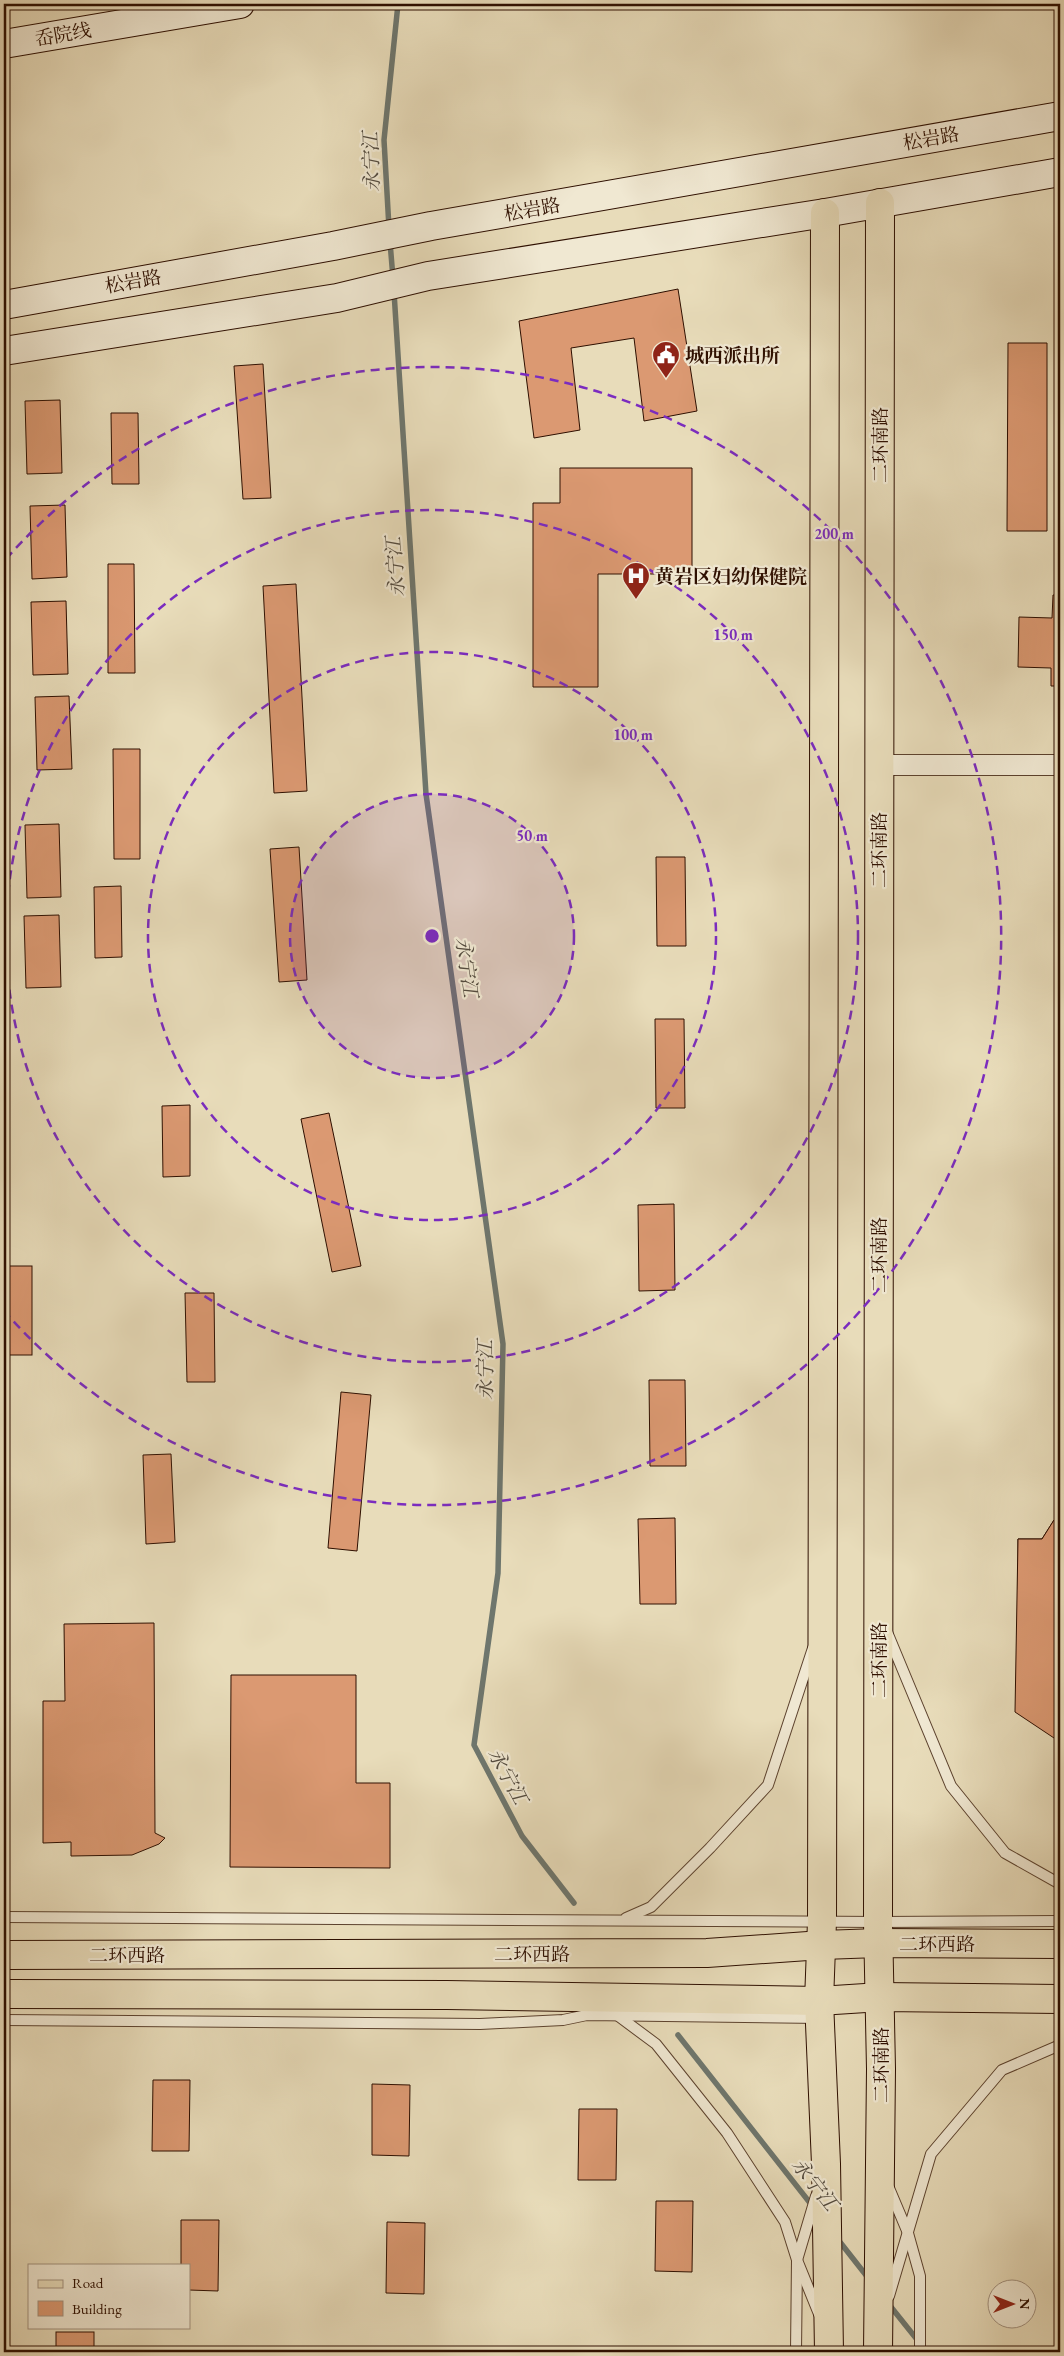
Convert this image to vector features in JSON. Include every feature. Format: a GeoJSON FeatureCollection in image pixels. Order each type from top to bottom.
{"type":"FeatureCollection","features":[{"type":"Feature","properties":{"kind":"main road","name":"岙院线"},"geometry":{"type":"LineString","coordinates":[[4,44],[240,4]]}},
{"type":"Feature","properties":{"kind":"main road","name":"松岩路"},"geometry":{"type":"LineString","coordinates":[[4,305],[333,246],[431,226],[1060,116]]}},
{"type":"Feature","properties":{"kind":"main road"},"geometry":{"type":"LineString","coordinates":[[4,351],[337,298],[428,276],[825,213],[1060,172]]}},
{"type":"Feature","properties":{"kind":"main road","name":"二环南路"},"geometry":{"type":"LineString","coordinates":[[880,203],[878,1933],[881,1997],[881,2312]]}},
{"type":"Feature","properties":{"kind":"main road"},"geometry":{"type":"LineString","coordinates":[[825,213],[822,1933],[820,2010],[826,2164],[818,2207],[827,2242],[829,2345]]}},
{"type":"Feature","properties":{"kind":"main road","name":"二环西路"},"geometry":{"type":"LineString","coordinates":[[4,1955],[707,1953],[822,1933],[878,1933],[1060,1944]]}},
{"type":"Feature","properties":{"kind":"main road","name":"二环西路"},"geometry":{"type":"LineString","coordinates":[[4,1994],[437,1995],[820,2010],[881,1997],[1060,1999]]}},
{"type":"Feature","properties":{"kind":"street"},"geometry":{"type":"LineString","coordinates":[[879,765],[1060,765]]}},
{"type":"Feature","properties":{"kind":"lane"},"geometry":{"type":"LineString","coordinates":[[879,1612],[951,1786],[1005,1853],[1060,1884]]}},
{"type":"Feature","properties":{"kind":"lane"},"geometry":{"type":"LineString","coordinates":[[622,1920],[651,1907],[710,1848],[768,1785],[822,1619]]}},
{"type":"Feature","properties":{"kind":"lane"},"geometry":{"type":"LineString","coordinates":[[4,1917],[622,1920],[822,1933]]}},
{"type":"Feature","properties":{"kind":"lane"},"geometry":{"type":"LineString","coordinates":[[878,1933],[1060,1921]]}},
{"type":"Feature","properties":{"kind":"lane"},"geometry":{"type":"LineString","coordinates":[[4,2020],[480,2024],[563,2020],[587,2015],[820,2010]]}},
{"type":"Feature","properties":{"kind":"lane"},"geometry":{"type":"LineString","coordinates":[[617,2015],[656,2044],[727,2133],[785,2222],[797,2260],[829,2345]]}},
{"type":"Feature","properties":{"kind":"lane"},"geometry":{"type":"LineString","coordinates":[[881,2312],[908,2233],[931,2154],[1002,2070],[1060,2046]]}},
{"type":"Feature","properties":{"kind":"lane"},"geometry":{"type":"LineString","coordinates":[[880,2166],[908,2233],[920,2276],[920,2352]]}},
{"type":"Feature","properties":{"kind":"lane"},"geometry":{"type":"LineString","coordinates":[[796,2352],[797,2260],[818,2207]]}},
{"type":"Feature","properties":{"kind":"building","name":"城西派出所"},"geometry":{"type":"Polygon","coordinates":[[[678,289],[697,411],[644,421],[634,338],[571,348],[580,430],[534,438],[519,321],[678,289]]]}},
{"type":"Feature","properties":{"kind":"building"},"geometry":{"type":"Polygon","coordinates":[[[1008,343],[1047,343],[1047,531],[1007,531],[1008,343]]]}},
{"type":"Feature","properties":{"kind":"building"},"geometry":{"type":"Polygon","coordinates":[[[263,364],[271,498],[243,499],[234,366],[263,364]]]}},
{"type":"Feature","properties":{"kind":"building"},"geometry":{"type":"Polygon","coordinates":[[[60,400],[62,473],[27,474],[25,401],[60,400]]]}},
{"type":"Feature","properties":{"kind":"building"},"geometry":{"type":"Polygon","coordinates":[[[111,413],[138,413],[139,484],[112,484],[111,413]]]}},
{"type":"Feature","properties":{"kind":"building"},"geometry":{"type":"Polygon","coordinates":[[[560,468],[692,468],[692,574],[598,574],[598,687],[533,687],[533,503],[560,503],[560,468]]]}},
{"type":"Feature","properties":{"kind":"building"},"geometry":{"type":"Polygon","coordinates":[[[65,505],[67,577],[32,579],[30,506],[65,505]]]}},
{"type":"Feature","properties":{"kind":"building"},"geometry":{"type":"Polygon","coordinates":[[[108,564],[134,564],[135,673],[108,673],[108,564]]]}},
{"type":"Feature","properties":{"kind":"building"},"geometry":{"type":"Polygon","coordinates":[[[296,584],[307,791],[274,793],[263,586],[296,584]]]}},
{"type":"Feature","properties":{"kind":"building"},"geometry":{"type":"Polygon","coordinates":[[[1053,595],[1060,595],[1060,686],[1051,686],[1051,668],[1018,667],[1019,617],[1052,618],[1053,595]]]}},
{"type":"Feature","properties":{"kind":"building"},"geometry":{"type":"Polygon","coordinates":[[[66,601],[68,674],[33,675],[31,602],[66,601]]]}},
{"type":"Feature","properties":{"kind":"building"},"geometry":{"type":"Polygon","coordinates":[[[69,696],[72,769],[37,770],[35,697],[69,696]]]}},
{"type":"Feature","properties":{"kind":"building"},"geometry":{"type":"Polygon","coordinates":[[[113,749],[140,749],[140,859],[114,859],[113,749]]]}},
{"type":"Feature","properties":{"kind":"building"},"geometry":{"type":"Polygon","coordinates":[[[59,824],[61,897],[27,898],[25,825],[59,824]]]}},
{"type":"Feature","properties":{"kind":"building"},"geometry":{"type":"Polygon","coordinates":[[[299,847],[307,980],[279,982],[270,849],[299,847]]]}},
{"type":"Feature","properties":{"kind":"building"},"geometry":{"type":"Polygon","coordinates":[[[656,857],[685,857],[686,946],[657,946],[656,857]]]}},
{"type":"Feature","properties":{"kind":"building"},"geometry":{"type":"Polygon","coordinates":[[[121,886],[122,957],[95,958],[94,887],[121,886]]]}},
{"type":"Feature","properties":{"kind":"building"},"geometry":{"type":"Polygon","coordinates":[[[59,915],[61,987],[26,988],[24,916],[59,915]]]}},
{"type":"Feature","properties":{"kind":"building"},"geometry":{"type":"Polygon","coordinates":[[[655,1019],[684,1019],[685,1108],[656,1108],[655,1019]]]}},
{"type":"Feature","properties":{"kind":"building"},"geometry":{"type":"Polygon","coordinates":[[[190,1105],[190,1176],[163,1177],[162,1106],[190,1105]]]}},
{"type":"Feature","properties":{"kind":"building"},"geometry":{"type":"Polygon","coordinates":[[[329,1113],[361,1266],[332,1272],[301,1119],[329,1113]]]}},
{"type":"Feature","properties":{"kind":"building"},"geometry":{"type":"Polygon","coordinates":[[[674,1204],[675,1290],[639,1291],[638,1205],[674,1204]]]}},
{"type":"Feature","properties":{"kind":"building"},"geometry":{"type":"Polygon","coordinates":[[[4,1266],[32,1266],[32,1355],[4,1355],[4,1266]]]}},
{"type":"Feature","properties":{"kind":"building"},"geometry":{"type":"Polygon","coordinates":[[[185,1293],[214,1293],[215,1382],[187,1382],[185,1293]]]}},
{"type":"Feature","properties":{"kind":"building"},"geometry":{"type":"Polygon","coordinates":[[[649,1380],[685,1380],[686,1466],[650,1466],[649,1380]]]}},
{"type":"Feature","properties":{"kind":"building"},"geometry":{"type":"Polygon","coordinates":[[[341,1392],[371,1395],[357,1551],[328,1548],[341,1392]]]}},
{"type":"Feature","properties":{"kind":"building"},"geometry":{"type":"Polygon","coordinates":[[[171,1454],[175,1542],[146,1544],[143,1455],[171,1454]]]}},
{"type":"Feature","properties":{"kind":"building"},"geometry":{"type":"Polygon","coordinates":[[[675,1518],[676,1604],[640,1604],[638,1519],[675,1518]]]}},
{"type":"Feature","properties":{"kind":"building"},"geometry":{"type":"Polygon","coordinates":[[[1054,1520],[1060,1520],[1060,1612],[1056,1612],[1037,1590],[1018,1590],[1018,1539],[1042,1539],[1054,1520]]]}},
{"type":"Feature","properties":{"kind":"building"},"geometry":{"type":"Polygon","coordinates":[[[1054,1520],[1060,1520],[1060,1742],[1015,1712],[1018,1539],[1042,1539],[1054,1520]]]}},
{"type":"Feature","properties":{"kind":"building"},"geometry":{"type":"Polygon","coordinates":[[[154,1623],[155,1833],[165,1838],[159,1844],[132,1855],[71,1856],[71,1842],[43,1843],[43,1701],[65,1701],[64,1624],[154,1623]]]}},
{"type":"Feature","properties":{"kind":"building"},"geometry":{"type":"Polygon","coordinates":[[[231,1675],[356,1675],[356,1783],[390,1783],[390,1868],[230,1867],[231,1675]]]}},
{"type":"Feature","properties":{"kind":"building"},"geometry":{"type":"Polygon","coordinates":[[[153,2080],[190,2080],[189,2151],[152,2151],[153,2080]]]}},
{"type":"Feature","properties":{"kind":"building"},"geometry":{"type":"Polygon","coordinates":[[[372,2084],[410,2085],[409,2156],[372,2155],[372,2084]]]}},
{"type":"Feature","properties":{"kind":"building"},"geometry":{"type":"Polygon","coordinates":[[[579,2109],[617,2109],[616,2180],[578,2180],[579,2109]]]}},
{"type":"Feature","properties":{"kind":"building"},"geometry":{"type":"Polygon","coordinates":[[[656,2201],[693,2201],[692,2272],[655,2271],[656,2201]]]}},
{"type":"Feature","properties":{"kind":"building"},"geometry":{"type":"Polygon","coordinates":[[[181,2220],[219,2220],[218,2291],[190,2290],[190,2264],[181,2264],[181,2220]]]}},
{"type":"Feature","properties":{"kind":"building"},"geometry":{"type":"Polygon","coordinates":[[[387,2222],[425,2223],[424,2294],[386,2293],[387,2222]]]}},
{"type":"Feature","properties":{"kind":"building"},"geometry":{"type":"Polygon","coordinates":[[[56,2332],[94,2332],[94,2352],[56,2352],[56,2332]]]}},
{"type":"Feature","properties":{"kind":"waterway","name":"永宁江"},"geometry":{"type":"LineString","coordinates":[[389,228],[384,140],[398,4]]}},
{"type":"Feature","properties":{"kind":"waterway","name":"永宁江"},"geometry":{"type":"LineString","coordinates":[[390,242],[393,278]]}},
{"type":"Feature","properties":{"kind":"waterway","name":"永宁江"},"geometry":{"type":"LineString","coordinates":[[394,292],[426,794],[503,1344],[498,1573],[474,1745],[522,1836],[574,1903]]}},
{"type":"Feature","properties":{"kind":"waterway","name":"永宁江"},"geometry":{"type":"LineString","coordinates":[[678,2035],[814,2208]]}},
{"type":"Feature","properties":{"kind":"waterway","name":"永宁江"},"geometry":{"type":"LineString","coordinates":[[836,2237],[869,2279]]}},
{"type":"Feature","properties":{"kind":"waterway","name":"永宁江"},"geometry":{"type":"LineString","coordinates":[[887,2302],[927,2352]]}},
{"type":"Feature","properties":{"kind":"place","name":"城西派出所"},"geometry":{"type":"Point","coordinates":[666,379]}},
{"type":"Feature","properties":{"kind":"place","name":"黄岩区妇幼保健院"},"geometry":{"type":"Point","coordinates":[636,600]}}]}
